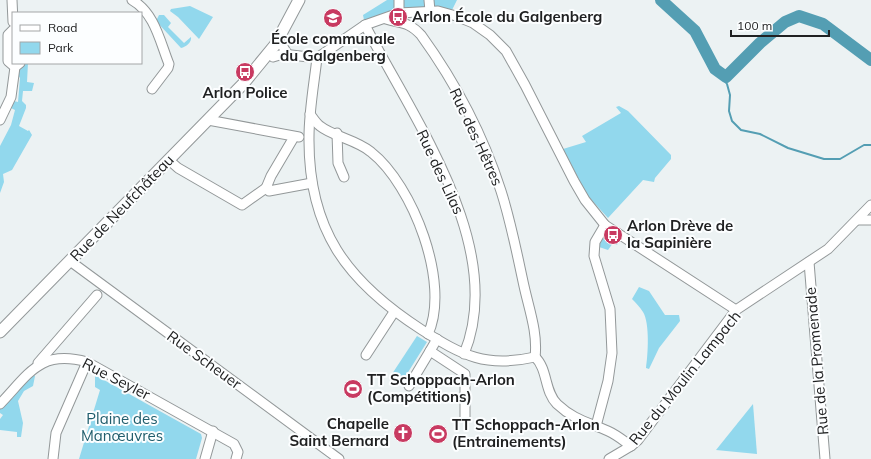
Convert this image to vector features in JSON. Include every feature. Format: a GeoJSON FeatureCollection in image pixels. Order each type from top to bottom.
{"type":"FeatureCollection","features":[{"type":"Feature","properties":{"kind":"main road","name":"Rue de Neufchâteau"},"geometry":{"type":"LineString","coordinates":[[279,50],[299,0]]}},
{"type":"Feature","properties":{"kind":"main road","name":"Rue de Neufchâteau"},"geometry":{"type":"LineString","coordinates":[[0,332],[243,84],[279,50],[306,0]]}},
{"type":"Feature","properties":{"kind":"street"},"geometry":{"type":"LineString","coordinates":[[12,0],[13,12]]}},
{"type":"Feature","properties":{"kind":"street"},"geometry":{"type":"LineString","coordinates":[[132,0],[145,10],[150,17],[169,64],[168,68],[152,89]]}},
{"type":"Feature","properties":{"kind":"street"},"geometry":{"type":"LineString","coordinates":[[399,0],[399,13]]}},
{"type":"Feature","properties":{"kind":"street"},"geometry":{"type":"LineString","coordinates":[[429,0],[430,11]]}},
{"type":"Feature","properties":{"kind":"street"},"geometry":{"type":"LineString","coordinates":[[279,50],[317,58],[365,25],[399,13],[430,11],[456,16],[473,23],[490,35],[506,51],[574,181],[585,200],[605,225],[736,310]]}},
{"type":"Feature","properties":{"kind":"street","name":"Rue des Hêtres"},"geometry":{"type":"LineString","coordinates":[[384,18],[403,22],[416,29],[421,35],[464,103],[490,159],[501,191],[518,258],[536,341],[535,357]]}},
{"type":"Feature","properties":{"kind":"street","name":"Rue des Lilas"},"geometry":{"type":"LineString","coordinates":[[365,25],[445,175],[462,220],[473,270],[474,304],[470,338],[464,354]]}},
{"type":"Feature","properties":{"kind":"street"},"geometry":{"type":"LineString","coordinates":[[12,31],[8,35],[8,61],[12,63]]}},
{"type":"Feature","properties":{"kind":"street"},"geometry":{"type":"LineString","coordinates":[[317,58],[310,114],[309,137],[312,183],[319,215],[335,248],[365,287],[394,312],[428,334],[464,354],[480,359],[503,362],[535,357],[540,361],[547,387],[556,402],[577,419],[610,431],[631,446]]}},
{"type":"Feature","properties":{"kind":"street"},"geometry":{"type":"LineString","coordinates":[[0,120],[11,96],[17,65]]}},
{"type":"Feature","properties":{"kind":"street"},"geometry":{"type":"LineString","coordinates":[[310,114],[321,126],[360,144],[380,159],[400,185],[415,214],[429,254],[435,292],[435,317],[428,334]]}},
{"type":"Feature","properties":{"kind":"street"},"geometry":{"type":"LineString","coordinates":[[208,120],[294,137],[309,137]]}},
{"type":"Feature","properties":{"kind":"street"},"geometry":{"type":"LineString","coordinates":[[337,134],[338,162],[344,176]]}},
{"type":"Feature","properties":{"kind":"street"},"geometry":{"type":"LineString","coordinates":[[168,160],[178,168],[242,205],[266,188],[271,176],[294,137]]}},
{"type":"Feature","properties":{"kind":"street"},"geometry":{"type":"LineString","coordinates":[[266,188],[269,191],[312,183]]}},
{"type":"Feature","properties":{"kind":"street","name":"Rue du Moulin Lampach"},"geometry":{"type":"LineString","coordinates":[[609,459],[631,446],[736,310],[828,249],[871,205]]}},
{"type":"Feature","properties":{"kind":"street"},"geometry":{"type":"LineString","coordinates":[[858,220],[871,220]]}},
{"type":"Feature","properties":{"kind":"street"},"geometry":{"type":"LineString","coordinates":[[596,426],[608,380],[613,347],[608,296],[594,256],[595,242],[605,225]]}},
{"type":"Feature","properties":{"kind":"street","name":"Rue Scheuer"},"geometry":{"type":"LineString","coordinates":[[70,261],[338,459]]}},
{"type":"Feature","properties":{"kind":"street","name":"Rue de la Promenade"},"geometry":{"type":"LineString","coordinates":[[809,262],[826,459]]}},
{"type":"Feature","properties":{"kind":"street","name":"Rue Seyler"},"geometry":{"type":"LineString","coordinates":[[0,404],[38,364],[97,295]]}},
{"type":"Feature","properties":{"kind":"street"},"geometry":{"type":"LineString","coordinates":[[366,355],[394,312]]}},
{"type":"Feature","properties":{"kind":"street"},"geometry":{"type":"LineString","coordinates":[[409,386],[437,339]]}},
{"type":"Feature","properties":{"kind":"street"},"geometry":{"type":"LineString","coordinates":[[430,351],[464,374],[465,417]]}},
{"type":"Feature","properties":{"kind":"street","name":"Rue Seyler"},"geometry":{"type":"LineString","coordinates":[[38,364],[53,358],[64,358],[87,362],[234,444],[238,452],[236,459]]}},
{"type":"Feature","properties":{"kind":"street"},"geometry":{"type":"LineString","coordinates":[[53,459],[56,433],[87,362]]}},
{"type":"Feature","properties":{"kind":"street"},"geometry":{"type":"LineString","coordinates":[[205,459],[213,431]]}},
{"type":"Feature","properties":{"kind":"green space"},"geometry":{"type":"Polygon","coordinates":[[[387,0],[457,0],[450,14],[416,11],[365,25],[363,15],[387,0]]]}},
{"type":"Feature","properties":{"kind":"green space"},"geometry":{"type":"Polygon","coordinates":[[[190,6],[213,17],[199,39],[178,17],[170,11],[171,9],[190,6]]]}},
{"type":"Feature","properties":{"kind":"green space"},"geometry":{"type":"Polygon","coordinates":[[[159,15],[164,15],[171,23],[168,27],[184,43],[191,37],[191,41],[185,47],[181,48],[156,21],[159,15]]]}},
{"type":"Feature","properties":{"kind":"green space"},"geometry":{"type":"Polygon","coordinates":[[[20,64],[28,64],[27,82],[34,83],[32,91],[23,91],[22,101],[26,105],[26,108],[19,126],[28,131],[29,130],[32,135],[12,170],[3,174],[4,182],[0,193],[0,146],[11,125],[15,110],[11,108],[14,101],[18,102],[20,78],[17,73],[20,64]]]}},
{"type":"Feature","properties":{"kind":"green space"},"geometry":{"type":"Polygon","coordinates":[[[619,106],[628,111],[671,155],[671,159],[655,178],[654,182],[643,180],[608,218],[587,195],[563,149],[586,142],[582,136],[621,113],[616,107],[619,106]]]}},
{"type":"Feature","properties":{"kind":"green space"},"geometry":{"type":"Polygon","coordinates":[[[606,233],[619,240],[617,245],[613,243],[608,250],[599,247],[600,239],[606,233]]]}},
{"type":"Feature","properties":{"kind":"green space"},"geometry":{"type":"Polygon","coordinates":[[[639,287],[649,291],[665,315],[679,315],[680,321],[659,348],[649,369],[646,368],[648,339],[647,324],[641,308],[632,299],[639,287]]]}},
{"type":"Feature","properties":{"kind":"green space"},"geometry":{"type":"Polygon","coordinates":[[[417,336],[427,342],[400,385],[390,377],[417,336]]]}},
{"type":"Feature","properties":{"kind":"green space"},"geometry":{"type":"Polygon","coordinates":[[[32,373],[35,376],[33,386],[24,391],[18,401],[23,423],[21,437],[17,437],[17,432],[0,430],[0,419],[3,415],[0,413],[0,407],[32,373]]]}},
{"type":"Feature","properties":{"kind":"green space","name":"Plaine des Manœuvres"},"geometry":{"type":"Polygon","coordinates":[[[95,375],[201,434],[202,438],[196,459],[79,459],[100,390],[95,387],[95,375]]]}},
{"type":"Feature","properties":{"kind":"green space"},"geometry":{"type":"Polygon","coordinates":[[[753,404],[757,454],[716,450],[753,404]]]}},
{"type":"Feature","properties":{"kind":"waterway"},"geometry":{"type":"LineString","coordinates":[[661,0],[695,31],[715,69],[726,77],[760,43],[785,22],[799,16],[823,24],[871,60]]}},
{"type":"Feature","properties":{"kind":"waterway"},"geometry":{"type":"LineString","coordinates":[[715,69],[727,84],[730,95],[729,111],[732,121],[741,130],[760,134],[788,148],[824,159],[840,159],[864,145],[871,145]]}},
{"type":"Feature","properties":{"kind":"place","name":"Arlon École du Galgenberg"},"geometry":{"type":"Point","coordinates":[398,17]}},
{"type":"Feature","properties":{"kind":"place","name":"École communale du Galgenberg"},"geometry":{"type":"Point","coordinates":[333,18]}},
{"type":"Feature","properties":{"kind":"place","name":"Arlon Police"},"geometry":{"type":"Point","coordinates":[245,72]}},
{"type":"Feature","properties":{"kind":"place","name":"Arlon Drève de la Sapinière"},"geometry":{"type":"Point","coordinates":[613,235]}},
{"type":"Feature","properties":{"kind":"place","name":"TT Schoppach-Arlon (Compétitions)"},"geometry":{"type":"Point","coordinates":[353,389]}},
{"type":"Feature","properties":{"kind":"place","name":"Chapelle Saint Bernard"},"geometry":{"type":"Point","coordinates":[403,433]}},
{"type":"Feature","properties":{"kind":"place","name":"TT Schoppach-Arlon (Entrainements)"},"geometry":{"type":"Point","coordinates":[438,434]}}]}
